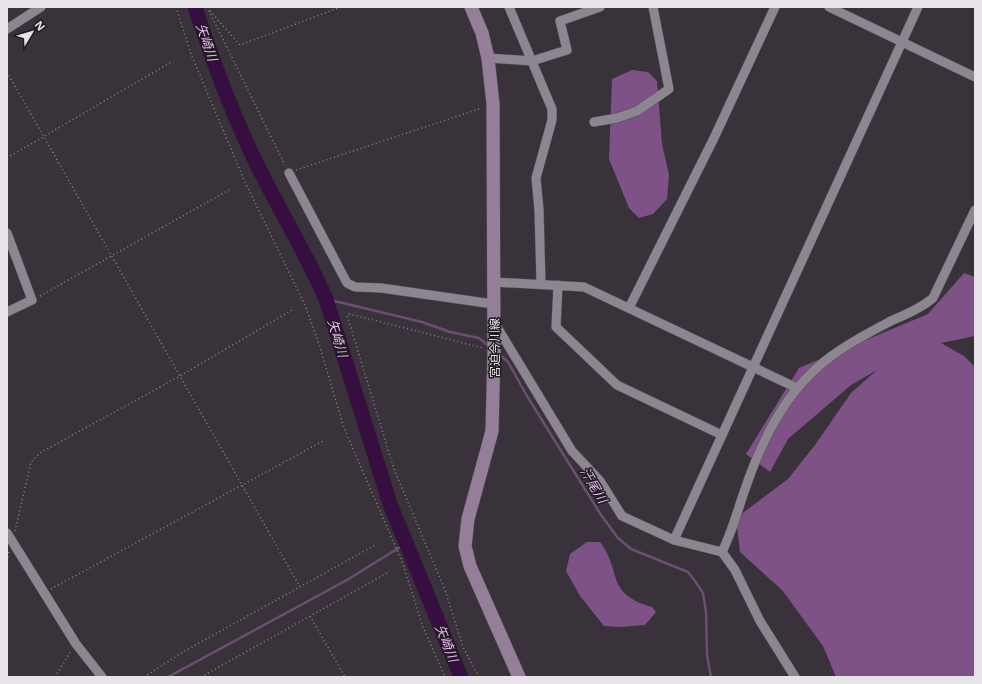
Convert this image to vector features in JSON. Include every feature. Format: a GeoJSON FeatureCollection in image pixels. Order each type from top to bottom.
{"type":"FeatureCollection","features":[{"type":"Feature","properties":{"kind":"main road","name":"宮迫今川線"},"geometry":{"type":"LineString","coordinates":[[471,7],[480,27],[488,58],[493,104],[494,351],[492,431],[468,519],[465,546],[470,566],[519,677]]}},
{"type":"Feature","properties":{"kind":"street"},"geometry":{"type":"LineString","coordinates":[[7,29],[41,7]]}},
{"type":"Feature","properties":{"kind":"street"},"geometry":{"type":"LineString","coordinates":[[509,7],[552,109],[552,120],[536,178],[539,210],[541,284]]}},
{"type":"Feature","properties":{"kind":"street"},"geometry":{"type":"LineString","coordinates":[[488,58],[532,61],[567,50],[560,21],[600,7]]}},
{"type":"Feature","properties":{"kind":"street"},"geometry":{"type":"LineString","coordinates":[[594,122],[617,118],[637,111],[669,89],[654,7]]}},
{"type":"Feature","properties":{"kind":"street"},"geometry":{"type":"LineString","coordinates":[[629,308],[714,138],[775,7]]}},
{"type":"Feature","properties":{"kind":"street"},"geometry":{"type":"LineString","coordinates":[[829,7],[975,77]]}},
{"type":"Feature","properties":{"kind":"street"},"geometry":{"type":"LineString","coordinates":[[674,540],[918,7]]}},
{"type":"Feature","properties":{"kind":"street"},"geometry":{"type":"LineString","coordinates":[[289,173],[347,283],[355,287],[381,288],[493,304]]}},
{"type":"Feature","properties":{"kind":"street"},"geometry":{"type":"LineString","coordinates":[[722,552],[731,535],[760,450],[781,410],[797,388],[822,364],[858,338],[922,306],[933,298],[975,210]]}},
{"type":"Feature","properties":{"kind":"street"},"geometry":{"type":"LineString","coordinates":[[7,233],[32,300],[7,312]]}},
{"type":"Feature","properties":{"kind":"street"},"geometry":{"type":"LineString","coordinates":[[493,282],[584,287],[797,388]]}},
{"type":"Feature","properties":{"kind":"street"},"geometry":{"type":"LineString","coordinates":[[558,285],[556,327],[617,386],[722,435]]}},
{"type":"Feature","properties":{"kind":"street"},"geometry":{"type":"LineString","coordinates":[[494,322],[572,451],[600,481],[622,516],[674,540],[722,552],[735,570],[760,621],[795,677]]}},
{"type":"Feature","properties":{"kind":"street"},"geometry":{"type":"LineString","coordinates":[[7,533],[76,644],[102,677]]}},
{"type":"Feature","properties":{"kind":"path"},"geometry":{"type":"LineString","coordinates":[[176,7],[191,54],[245,182],[305,305],[320,347],[344,428],[400,557],[423,628],[445,677]]}},
{"type":"Feature","properties":{"kind":"path"},"geometry":{"type":"LineString","coordinates":[[207,8],[240,45],[342,7]]}},
{"type":"Feature","properties":{"kind":"path"},"geometry":{"type":"LineString","coordinates":[[207,8],[289,173],[493,104]]}},
{"type":"Feature","properties":{"kind":"path"},"geometry":{"type":"LineString","coordinates":[[7,158],[173,61]]}},
{"type":"Feature","properties":{"kind":"path"},"geometry":{"type":"LineString","coordinates":[[7,72],[300,587]]}},
{"type":"Feature","properties":{"kind":"path"},"geometry":{"type":"LineString","coordinates":[[32,300],[229,190]]}},
{"type":"Feature","properties":{"kind":"path"},"geometry":{"type":"LineString","coordinates":[[13,543],[29,469],[31,462],[35,457],[180,376],[292,310]]}},
{"type":"Feature","properties":{"kind":"path"},"geometry":{"type":"LineString","coordinates":[[479,677],[464,647],[445,590],[394,469],[347,315],[350,314],[494,351]]}},
{"type":"Feature","properties":{"kind":"path"},"geometry":{"type":"LineString","coordinates":[[44,593],[323,441]]}},
{"type":"Feature","properties":{"kind":"path"},"geometry":{"type":"LineString","coordinates":[[144,677],[184,652],[377,544]]}},
{"type":"Feature","properties":{"kind":"path"},"geometry":{"type":"LineString","coordinates":[[201,677],[390,572]]}},
{"type":"Feature","properties":{"kind":"path"},"geometry":{"type":"LineString","coordinates":[[310,616],[345,677]]}},
{"type":"Feature","properties":{"kind":"path"},"geometry":{"type":"LineString","coordinates":[[55,677],[76,644]]}},
{"type":"Feature","properties":{"kind":"shaded area"},"geometry":{"type":"Polygon","coordinates":[[[632,70],[648,72],[657,81],[662,144],[669,175],[667,199],[653,214],[639,218],[629,208],[609,159],[612,79],[632,70]]]}},
{"type":"Feature","properties":{"kind":"shaded area"},"geometry":{"type":"Polygon","coordinates":[[[964,273],[975,277],[975,336],[941,343],[964,356],[975,367],[975,677],[836,677],[823,646],[782,590],[740,552],[736,518],[788,479],[815,445],[851,393],[877,370],[851,385],[788,439],[770,472],[746,454],[799,368],[928,314],[964,273]]]}},
{"type":"Feature","properties":{"kind":"shaded area"},"geometry":{"type":"Polygon","coordinates":[[[587,542],[600,542],[607,553],[621,588],[627,595],[652,607],[656,612],[645,625],[621,627],[604,626],[580,596],[566,571],[570,554],[587,542]]]}},
{"type":"Feature","properties":{"kind":"waterway","name":"矢崎川"},"geometry":{"type":"LineString","coordinates":[[195,7],[207,44],[243,134],[260,171],[326,299],[390,504],[461,677]]}},
{"type":"Feature","properties":{"kind":"waterway"},"geometry":{"type":"LineString","coordinates":[[326,299],[422,322],[450,332],[479,338],[489,346]]}},
{"type":"Feature","properties":{"kind":"waterway","name":"汗尾川"},"geometry":{"type":"LineString","coordinates":[[498,353],[508,362],[527,396],[601,515],[618,538],[631,549],[688,572],[703,593],[706,612],[707,655],[711,677]]}},
{"type":"Feature","properties":{"kind":"waterway"},"geometry":{"type":"LineString","coordinates":[[168,677],[347,580],[405,544]]}}]}
